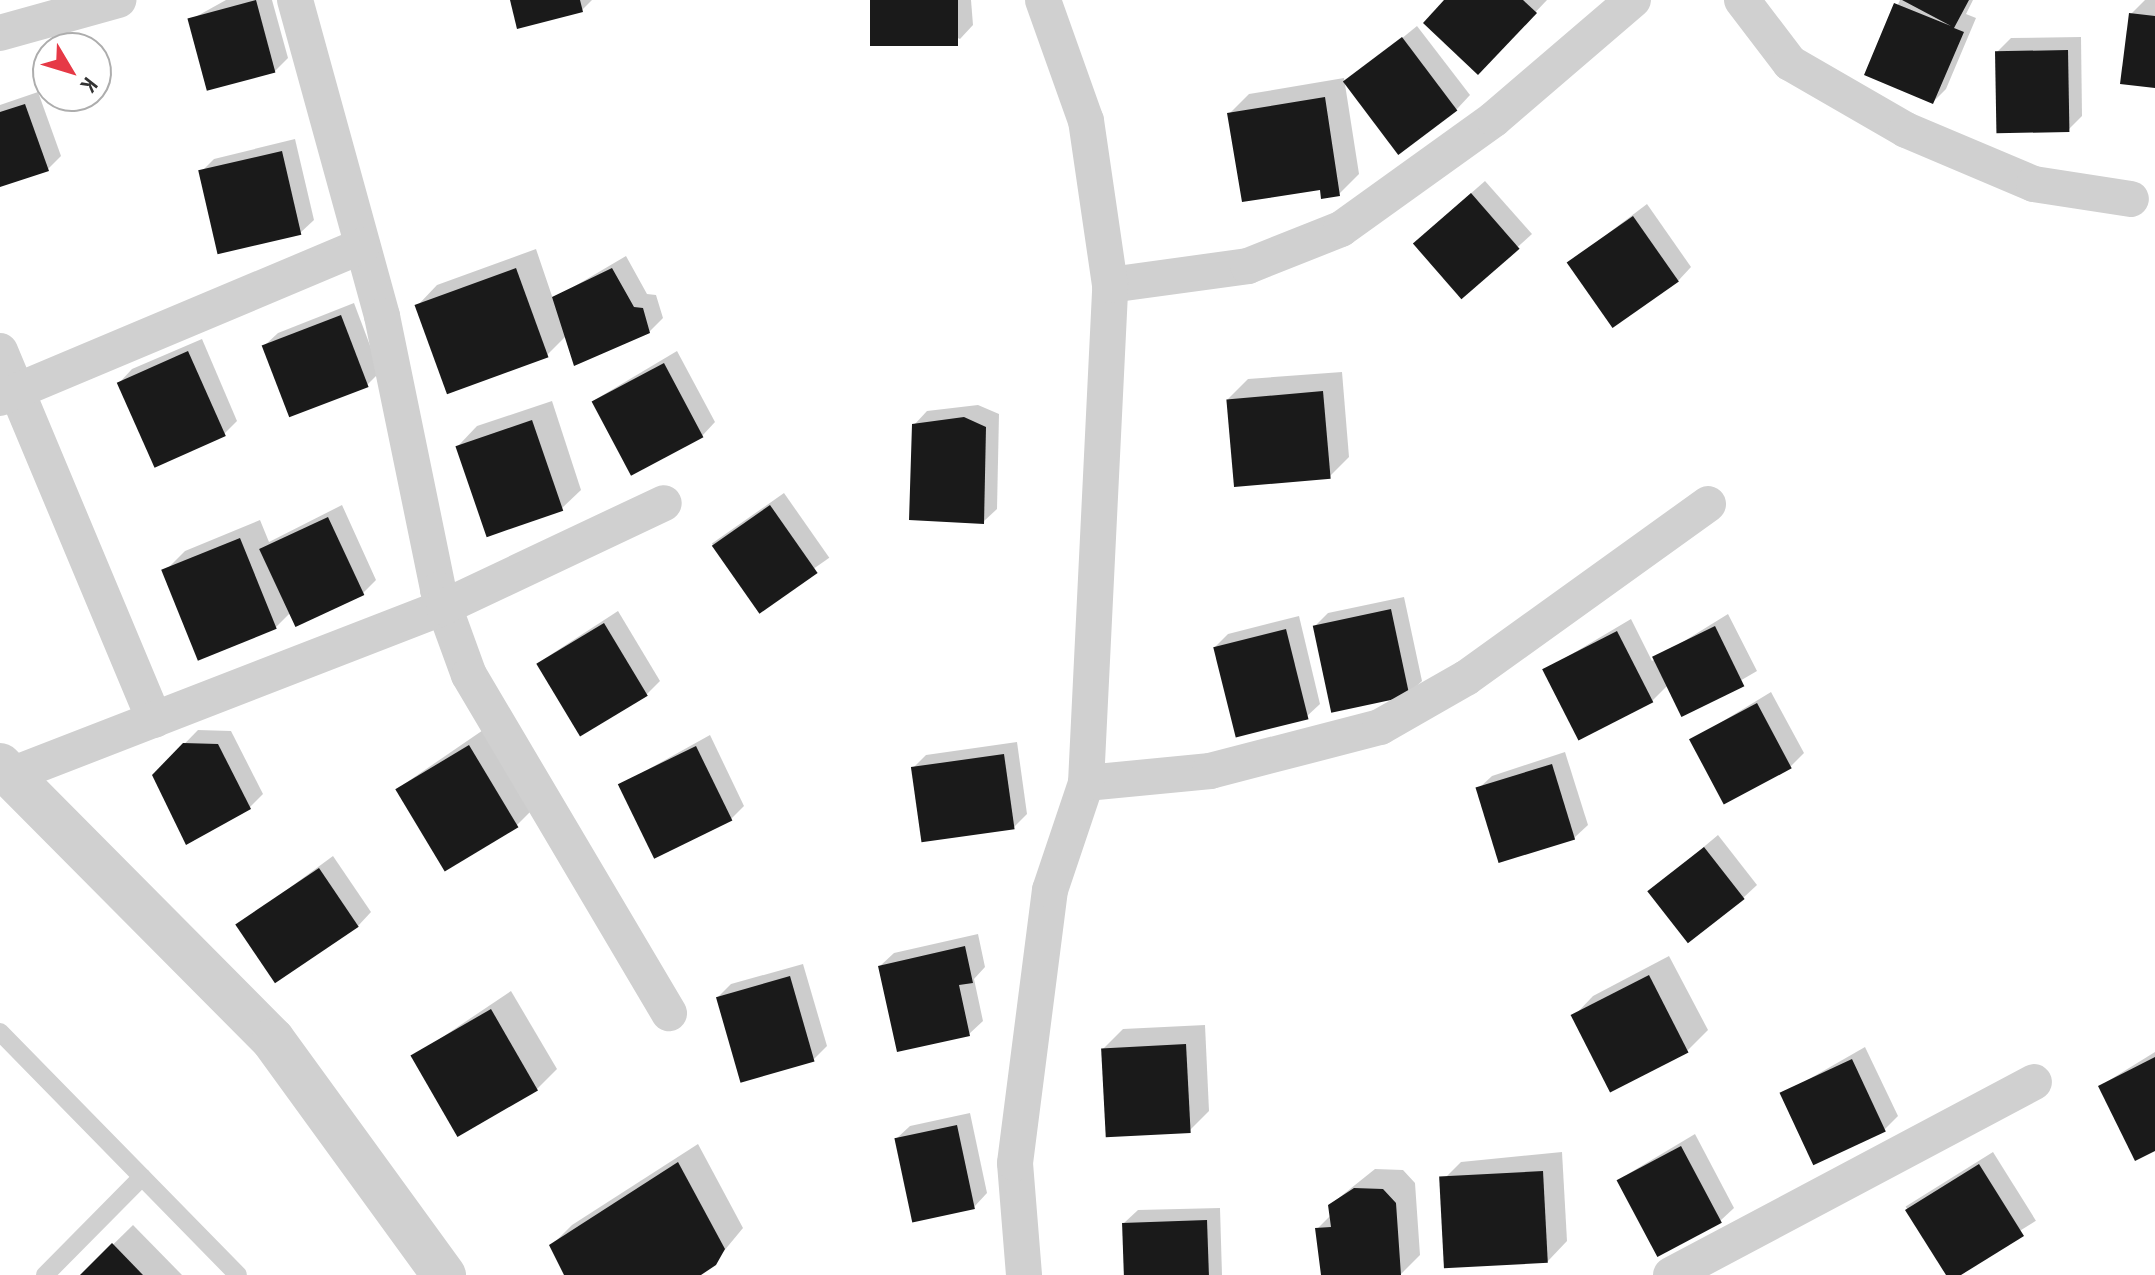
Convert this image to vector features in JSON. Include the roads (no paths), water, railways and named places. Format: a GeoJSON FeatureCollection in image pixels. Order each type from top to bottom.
{"type":"FeatureCollection","features":[{"type":"Feature","properties":{"kind":"street"},"geometry":{"type":"LineString","coordinates":[[0,33],[118,0]]}},
{"type":"Feature","properties":{"kind":"street"},"geometry":{"type":"LineString","coordinates":[[295,0],[362,246],[444,607],[469,675],[669,1013]]}},
{"type":"Feature","properties":{"kind":"street"},"geometry":{"type":"LineString","coordinates":[[1024,1275],[1015,1163],[1048,905],[1086,783],[1110,285],[1086,121],[1043,0]]}},
{"type":"Feature","properties":{"kind":"street"},"geometry":{"type":"LineString","coordinates":[[1110,285],[1248,266],[1341,229],[1494,119],[1633,0]]}},
{"type":"Feature","properties":{"kind":"street"},"geometry":{"type":"LineString","coordinates":[[1742,0],[1790,63],[1906,130],[2034,184],[2131,199]]}},
{"type":"Feature","properties":{"kind":"street"},"geometry":{"type":"LineString","coordinates":[[8,394],[362,246]]}},
{"type":"Feature","properties":{"kind":"street"},"geometry":{"type":"LineString","coordinates":[[0,351],[8,394],[154,720]]}},
{"type":"Feature","properties":{"kind":"street"},"geometry":{"type":"LineString","coordinates":[[444,1275],[273,1040],[5,770],[154,720],[444,607],[664,503]]}},
{"type":"Feature","properties":{"kind":"street"},"geometry":{"type":"LineString","coordinates":[[1086,783],[1210,771],[1380,727],[1466,678],[1708,504]]}},
{"type":"Feature","properties":{"kind":"street"},"geometry":{"type":"LineString","coordinates":[[1671,1275],[2034,1082]]}},
{"type":"Feature","properties":{"kind":"lane"},"geometry":{"type":"LineString","coordinates":[[0,1032],[238,1275]]}},
{"type":"Feature","properties":{"kind":"lane"},"geometry":{"type":"LineString","coordinates":[[45,1275],[142,1177]]}}]}
